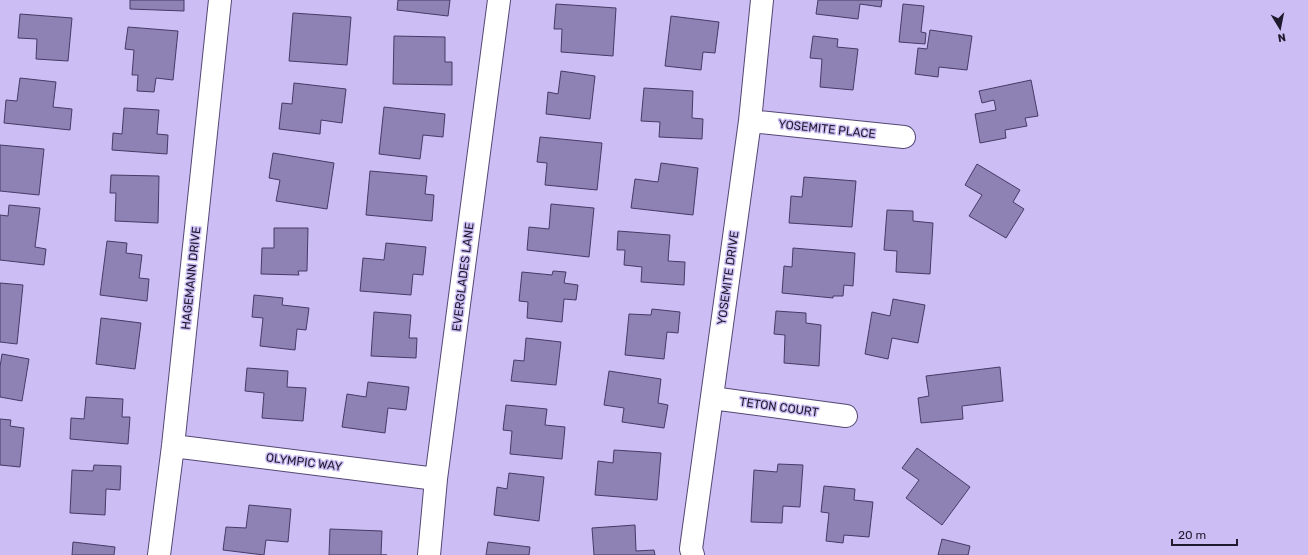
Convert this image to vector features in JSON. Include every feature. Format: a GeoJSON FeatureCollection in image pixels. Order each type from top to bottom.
{"type":"FeatureCollection","features":[{"type":"Feature","properties":{"kind":"street","name":"HAGEMANN DRIVE"},"geometry":{"type":"LineString","coordinates":[[159,555],[173,446],[220,0]]}},
{"type":"Feature","properties":{"kind":"street","name":"EVERGLADES LANE"},"geometry":{"type":"LineString","coordinates":[[429,555],[436,479],[499,0]]}},
{"type":"Feature","properties":{"kind":"street","name":"YOSEMITE DRIVE"},"geometry":{"type":"LineString","coordinates":[[693,555],[691,549],[750,121],[762,0]]}},
{"type":"Feature","properties":{"kind":"street","name":"YOSEMITE PLACE"},"geometry":{"type":"LineString","coordinates":[[750,121],[904,137]]}},
{"type":"Feature","properties":{"kind":"street","name":"TETON COURT"},"geometry":{"type":"LineString","coordinates":[[712,398],[846,416]]}},
{"type":"Feature","properties":{"kind":"street","name":"OLYMPIC WAY"},"geometry":{"type":"LineString","coordinates":[[173,446],[436,479]]}},
{"type":"Feature","properties":{"kind":"building"},"geometry":{"type":"Polygon","coordinates":[[[130,0],[184,0],[184,11],[130,9],[130,0]]]}},
{"type":"Feature","properties":{"kind":"building"},"geometry":{"type":"Polygon","coordinates":[[[398,0],[450,0],[448,16],[397,10],[398,0]]]}},
{"type":"Feature","properties":{"kind":"building"},"geometry":{"type":"Polygon","coordinates":[[[818,0],[882,0],[881,7],[860,4],[858,19],[816,14],[818,0]]]}},
{"type":"Feature","properties":{"kind":"building"},"geometry":{"type":"Polygon","coordinates":[[[556,4],[616,8],[613,56],[561,52],[562,29],[554,29],[556,4]]]}},
{"type":"Feature","properties":{"kind":"building"},"geometry":{"type":"Polygon","coordinates":[[[903,4],[924,6],[921,32],[926,33],[925,44],[899,42],[903,4]]]}},
{"type":"Feature","properties":{"kind":"building"},"geometry":{"type":"Polygon","coordinates":[[[293,13],[351,17],[347,65],[289,61],[293,13]]]}},
{"type":"Feature","properties":{"kind":"building"},"geometry":{"type":"Polygon","coordinates":[[[20,14],[72,18],[68,61],[36,59],[37,39],[18,38],[20,14]]]}},
{"type":"Feature","properties":{"kind":"building"},"geometry":{"type":"Polygon","coordinates":[[[671,16],[719,22],[715,53],[703,52],[701,70],[665,66],[671,16]]]}},
{"type":"Feature","properties":{"kind":"building"},"geometry":{"type":"Polygon","coordinates":[[[128,27],[178,31],[173,80],[156,78],[154,92],[137,91],[138,75],[132,75],[134,50],[125,49],[128,27]]]}},
{"type":"Feature","properties":{"kind":"building"},"geometry":{"type":"Polygon","coordinates":[[[930,30],[972,36],[967,70],[939,67],[938,77],[915,74],[918,48],[927,49],[930,30]]]}},
{"type":"Feature","properties":{"kind":"building"},"geometry":{"type":"Polygon","coordinates":[[[394,36],[445,37],[445,62],[452,62],[452,85],[393,84],[394,36]]]}},
{"type":"Feature","properties":{"kind":"building"},"geometry":{"type":"Polygon","coordinates":[[[813,36],[838,39],[837,47],[858,49],[853,90],[820,87],[822,59],[810,58],[813,36]]]}},
{"type":"Feature","properties":{"kind":"building"},"geometry":{"type":"Polygon","coordinates":[[[561,71],[595,76],[590,119],[546,114],[548,92],[558,94],[561,71]]]}},
{"type":"Feature","properties":{"kind":"building"},"geometry":{"type":"Polygon","coordinates":[[[20,78],[56,82],[53,107],[72,109],[70,130],[4,123],[6,100],[17,101],[20,78]]]}},
{"type":"Feature","properties":{"kind":"building"},"geometry":{"type":"Polygon","coordinates":[[[1031,80],[1038,116],[1025,118],[1027,126],[1005,130],[1006,138],[980,143],[975,114],[996,110],[994,100],[982,103],[979,91],[1031,80]]]}},
{"type":"Feature","properties":{"kind":"building"},"geometry":{"type":"Polygon","coordinates":[[[294,83],[346,89],[342,123],[321,120],[320,134],[279,129],[282,103],[292,104],[294,83]]]}},
{"type":"Feature","properties":{"kind":"building"},"geometry":{"type":"Polygon","coordinates":[[[644,88],[693,91],[692,118],[703,119],[702,139],[659,137],[660,122],[641,121],[644,88]]]}},
{"type":"Feature","properties":{"kind":"building"},"geometry":{"type":"Polygon","coordinates":[[[384,107],[445,114],[443,137],[423,135],[420,159],[379,154],[384,107]]]}},
{"type":"Feature","properties":{"kind":"building"},"geometry":{"type":"Polygon","coordinates":[[[124,108],[159,110],[157,134],[168,135],[167,154],[112,150],[113,133],[122,134],[124,108]]]}},
{"type":"Feature","properties":{"kind":"building"},"geometry":{"type":"Polygon","coordinates":[[[540,137],[602,143],[597,190],[545,185],[547,163],[537,162],[540,137]]]}},
{"type":"Feature","properties":{"kind":"building"},"geometry":{"type":"Polygon","coordinates":[[[0,145],[44,149],[39,195],[0,191],[0,145]]]}},
{"type":"Feature","properties":{"kind":"building"},"geometry":{"type":"Polygon","coordinates":[[[273,153],[334,163],[327,209],[276,201],[280,180],[269,178],[273,153]]]}},
{"type":"Feature","properties":{"kind":"building"},"geometry":{"type":"Polygon","coordinates":[[[661,163],[698,168],[693,215],[631,208],[635,179],[658,182],[661,163]]]}},
{"type":"Feature","properties":{"kind":"building"},"geometry":{"type":"Polygon","coordinates":[[[977,164],[1020,190],[1013,202],[1024,209],[1006,238],[969,216],[982,195],[965,185],[977,164]]]}},
{"type":"Feature","properties":{"kind":"building"},"geometry":{"type":"Polygon","coordinates":[[[370,171],[427,176],[425,194],[434,195],[432,221],[366,215],[370,171]]]}},
{"type":"Feature","properties":{"kind":"building"},"geometry":{"type":"Polygon","coordinates":[[[111,175],[159,176],[158,223],[115,221],[116,193],[110,193],[111,175]]]}},
{"type":"Feature","properties":{"kind":"building"},"geometry":{"type":"Polygon","coordinates":[[[804,177],[856,181],[852,227],[789,223],[791,196],[802,197],[804,177]]]}},
{"type":"Feature","properties":{"kind":"building"},"geometry":{"type":"Polygon","coordinates":[[[551,204],[594,208],[589,257],[527,250],[529,227],[549,229],[551,204]]]}},
{"type":"Feature","properties":{"kind":"building"},"geometry":{"type":"Polygon","coordinates":[[[9,205],[40,208],[35,247],[46,249],[44,265],[0,260],[0,215],[8,216],[9,205]]]}},
{"type":"Feature","properties":{"kind":"building"},"geometry":{"type":"Polygon","coordinates":[[[887,210],[913,211],[913,221],[933,223],[930,274],[896,272],[897,251],[884,250],[887,210]]]}},
{"type":"Feature","properties":{"kind":"building"},"geometry":{"type":"Polygon","coordinates":[[[274,228],[308,228],[307,271],[298,271],[299,275],[261,274],[262,248],[274,248],[274,228]]]}},
{"type":"Feature","properties":{"kind":"building"},"geometry":{"type":"Polygon","coordinates":[[[618,231],[670,235],[668,261],[685,262],[684,285],[641,282],[642,267],[624,265],[625,250],[617,250],[618,231]]]}},
{"type":"Feature","properties":{"kind":"building"},"geometry":{"type":"Polygon","coordinates":[[[107,241],[127,243],[126,253],[142,255],[139,278],[149,279],[147,301],[100,295],[107,241]]]}},
{"type":"Feature","properties":{"kind":"building"},"geometry":{"type":"Polygon","coordinates":[[[386,243],[426,247],[423,275],[413,274],[411,295],[360,291],[363,258],[384,260],[386,243]]]}},
{"type":"Feature","properties":{"kind":"building"},"geometry":{"type":"Polygon","coordinates":[[[793,248],[855,253],[853,286],[844,285],[843,296],[833,296],[833,298],[782,293],[784,266],[792,267],[793,248]]]}},
{"type":"Feature","properties":{"kind":"building"},"geometry":{"type":"Polygon","coordinates":[[[553,271],[566,272],[564,283],[578,285],[576,300],[564,299],[562,322],[527,318],[528,302],[519,301],[522,272],[552,275],[553,271]]]}},
{"type":"Feature","properties":{"kind":"building"},"geometry":{"type":"Polygon","coordinates":[[[0,283],[23,285],[17,344],[0,342],[0,283]]]}},
{"type":"Feature","properties":{"kind":"building"},"geometry":{"type":"Polygon","coordinates":[[[254,295],[283,298],[282,305],[309,308],[306,330],[297,329],[295,350],[260,346],[263,318],[252,317],[254,295]]]}},
{"type":"Feature","properties":{"kind":"building"},"geometry":{"type":"Polygon","coordinates":[[[893,299],[925,305],[918,343],[892,338],[888,359],[865,354],[872,312],[890,316],[893,299]]]}},
{"type":"Feature","properties":{"kind":"building"},"geometry":{"type":"Polygon","coordinates":[[[652,309],[680,312],[678,333],[667,332],[664,359],[625,355],[629,314],[651,315],[652,309]]]}},
{"type":"Feature","properties":{"kind":"building"},"geometry":{"type":"Polygon","coordinates":[[[776,311],[806,313],[806,323],[821,325],[819,366],[784,363],[785,335],[774,334],[776,311]]]}},
{"type":"Feature","properties":{"kind":"building"},"geometry":{"type":"Polygon","coordinates":[[[374,312],[411,315],[409,338],[417,338],[416,358],[371,356],[374,312]]]}},
{"type":"Feature","properties":{"kind":"building"},"geometry":{"type":"Polygon","coordinates":[[[101,318],[141,323],[135,369],[96,364],[101,318]]]}},
{"type":"Feature","properties":{"kind":"building"},"geometry":{"type":"Polygon","coordinates":[[[526,338],[561,342],[556,385],[511,381],[514,360],[524,361],[526,338]]]}},
{"type":"Feature","properties":{"kind":"building"},"geometry":{"type":"Polygon","coordinates":[[[2,354],[29,359],[22,401],[0,397],[0,367],[2,354]]]}},
{"type":"Feature","properties":{"kind":"building"},"geometry":{"type":"Polygon","coordinates":[[[1000,367],[1003,401],[962,406],[963,419],[921,423],[918,398],[929,396],[926,376],[1000,367]]]}},
{"type":"Feature","properties":{"kind":"building"},"geometry":{"type":"Polygon","coordinates":[[[247,368],[288,371],[287,387],[306,388],[303,421],[262,418],[264,393],[245,391],[247,368]]]}},
{"type":"Feature","properties":{"kind":"building"},"geometry":{"type":"Polygon","coordinates":[[[609,371],[661,379],[658,403],[668,405],[664,428],[622,422],[624,408],[604,405],[609,371]]]}},
{"type":"Feature","properties":{"kind":"building"},"geometry":{"type":"Polygon","coordinates":[[[368,382],[409,387],[406,410],[388,408],[385,433],[342,427],[347,394],[366,397],[368,382]]]}},
{"type":"Feature","properties":{"kind":"building"},"geometry":{"type":"Polygon","coordinates":[[[86,397],[123,399],[122,417],[130,417],[128,444],[70,439],[71,418],[84,419],[86,397]]]}},
{"type":"Feature","properties":{"kind":"building"},"geometry":{"type":"Polygon","coordinates":[[[506,405],[547,409],[545,425],[565,427],[562,459],[510,454],[512,431],[503,430],[506,405]]]}},
{"type":"Feature","properties":{"kind":"building"},"geometry":{"type":"Polygon","coordinates":[[[0,419],[11,420],[10,426],[24,428],[20,467],[0,465],[0,419]]]}},
{"type":"Feature","properties":{"kind":"building"},"geometry":{"type":"Polygon","coordinates":[[[917,448],[970,487],[942,525],[906,498],[919,480],[902,468],[917,448]]]}},
{"type":"Feature","properties":{"kind":"building"},"geometry":{"type":"Polygon","coordinates":[[[614,450],[661,453],[657,500],[595,495],[598,461],[613,463],[614,450]]]}},
{"type":"Feature","properties":{"kind":"building"},"geometry":{"type":"Polygon","coordinates":[[[778,464],[803,465],[800,507],[783,506],[782,523],[751,522],[754,470],[777,472],[778,464]]]}},
{"type":"Feature","properties":{"kind":"building"},"geometry":{"type":"Polygon","coordinates":[[[94,465],[121,466],[120,490],[106,489],[105,515],[70,513],[72,470],[93,471],[94,465]]]}},
{"type":"Feature","properties":{"kind":"building"},"geometry":{"type":"Polygon","coordinates":[[[509,473],[544,477],[539,521],[494,515],[497,487],[507,489],[509,473]]]}},
{"type":"Feature","properties":{"kind":"building"},"geometry":{"type":"Polygon","coordinates":[[[824,486],[855,489],[854,500],[873,502],[869,537],[844,535],[843,543],[826,541],[829,513],[821,512],[824,486]]]}},
{"type":"Feature","properties":{"kind":"building"},"geometry":{"type":"Polygon","coordinates":[[[249,505],[291,509],[288,542],[266,540],[264,555],[223,550],[226,527],[246,528],[249,505]]]}},
{"type":"Feature","properties":{"kind":"building"},"geometry":{"type":"Polygon","coordinates":[[[635,525],[636,551],[654,550],[655,555],[594,555],[592,528],[635,525]]]}},
{"type":"Feature","properties":{"kind":"building"},"geometry":{"type":"Polygon","coordinates":[[[330,529],[382,531],[381,555],[329,555],[330,529]]]}},
{"type":"Feature","properties":{"kind":"building"},"geometry":{"type":"Polygon","coordinates":[[[942,539],[970,546],[968,555],[938,555],[942,539]]]}},
{"type":"Feature","properties":{"kind":"building"},"geometry":{"type":"Polygon","coordinates":[[[73,542],[115,547],[114,555],[72,555],[73,542]]]}},
{"type":"Feature","properties":{"kind":"building"},"geometry":{"type":"Polygon","coordinates":[[[488,542],[530,547],[529,555],[486,555],[488,542]]]}}]}
